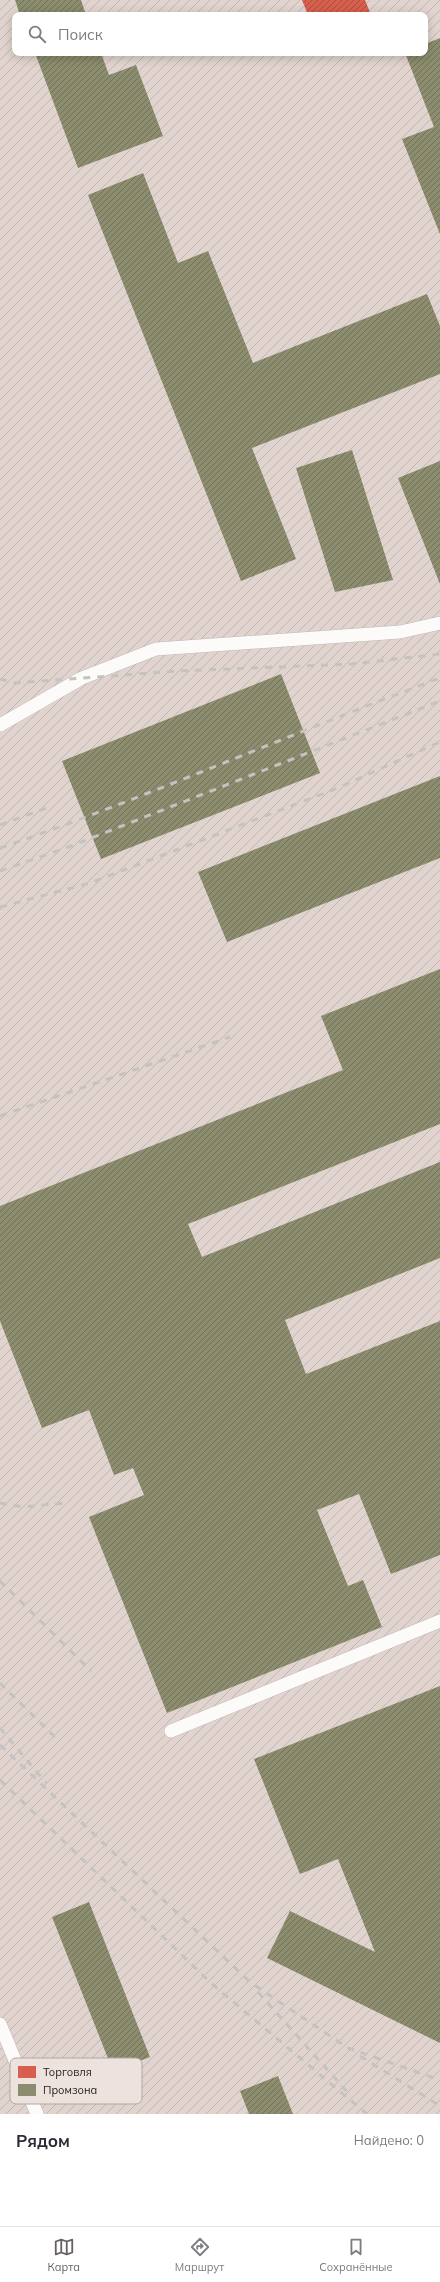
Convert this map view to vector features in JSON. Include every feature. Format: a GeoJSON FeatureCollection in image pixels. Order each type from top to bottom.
{"type":"FeatureCollection","features":[{"type":"Feature","properties":{"kind":"lane"},"geometry":{"type":"LineString","coordinates":[[0,725],[82,678],[156,649],[400,632],[440,623]]}},
{"type":"Feature","properties":{"kind":"lane"},"geometry":{"type":"LineString","coordinates":[[171,1731],[440,1621]]}},
{"type":"Feature","properties":{"kind":"lane"},"geometry":{"type":"LineString","coordinates":[[0,2024],[14,2058]]}},
{"type":"Feature","properties":{"kind":"lane"},"geometry":{"type":"LineString","coordinates":[[33,2104],[37,2114]]}},
{"type":"Feature","properties":{"kind":"shaded area"},"geometry":{"type":"Polygon","coordinates":[[[0,0],[440,0],[440,2114],[0,2114],[0,0]]]}},
{"type":"Feature","properties":{"kind":"building: Торговля"},"geometry":{"type":"Polygon","coordinates":[[[302,0],[365,0],[370,12],[307,12],[302,0]]]}},
{"type":"Feature","properties":{"kind":"building: Промзона"},"geometry":{"type":"Polygon","coordinates":[[[15,0],[81,0],[85,12],[19,12],[15,0]]]}},
{"type":"Feature","properties":{"kind":"building: Промзона"},"geometry":{"type":"Polygon","coordinates":[[[440,38],[440,234],[402,139],[434,127],[406,56],[428,56],[428,43],[440,38]]]}},
{"type":"Feature","properties":{"kind":"building: Промзона"},"geometry":{"type":"Polygon","coordinates":[[[36,56],[102,56],[109,75],[136,65],[163,136],[78,168],[36,56]]]}},
{"type":"Feature","properties":{"kind":"building: Промзона"},"geometry":{"type":"Polygon","coordinates":[[[143,173],[178,263],[208,251],[253,363],[427,294],[440,326],[440,374],[252,448],[296,559],[241,581],[88,195],[143,173]]]}},
{"type":"Feature","properties":{"kind":"building: Промзона"},"geometry":{"type":"Polygon","coordinates":[[[352,450],[393,580],[335,592],[296,468],[352,450]]]}},
{"type":"Feature","properties":{"kind":"building: Промзона"},"geometry":{"type":"Polygon","coordinates":[[[440,461],[440,584],[398,478],[440,461]]]}},
{"type":"Feature","properties":{"kind":"building: Промзона"},"geometry":{"type":"Polygon","coordinates":[[[281,674],[320,773],[101,859],[62,761],[281,674]]]}},
{"type":"Feature","properties":{"kind":"building: Промзона"},"geometry":{"type":"Polygon","coordinates":[[[440,776],[440,858],[227,942],[198,872],[440,776]]]}},
{"type":"Feature","properties":{"kind":"building: Промзона"},"geometry":{"type":"Polygon","coordinates":[[[440,969],[440,1124],[188,1224],[202,1257],[440,1162],[440,1258],[285,1320],[306,1374],[440,1321],[440,1555],[391,1574],[359,1494],[317,1510],[348,1586],[363,1580],[382,1627],[167,1713],[89,1517],[144,1495],[133,1468],[114,1475],[89,1410],[42,1428],[0,1321],[0,1206],[343,1070],[321,1016],[440,969]]]}},
{"type":"Feature","properties":{"kind":"building: Промзона"},"geometry":{"type":"Polygon","coordinates":[[[440,1686],[440,2043],[267,1958],[290,1911],[375,1952],[338,1859],[300,1874],[254,1759],[440,1686]]]}},
{"type":"Feature","properties":{"kind":"building: Промзона"},"geometry":{"type":"Polygon","coordinates":[[[89,1902],[150,2057],[142,2060],[142,2058],[108,2058],[52,1917],[89,1902]]]}},
{"type":"Feature","properties":{"kind":"building: Промзона"},"geometry":{"type":"Polygon","coordinates":[[[278,2076],[293,2114],[249,2114],[240,2091],[278,2076]]]}},
{"type":"Feature","properties":{"kind":"railway"},"geometry":{"type":"LineString","coordinates":[[0,679],[15,683],[178,671],[352,664],[440,654]]}},
{"type":"Feature","properties":{"kind":"railway"},"geometry":{"type":"LineString","coordinates":[[0,848],[110,808],[440,678]]}},
{"type":"Feature","properties":{"kind":"railway"},"geometry":{"type":"LineString","coordinates":[[0,871],[71,846],[440,701]]}},
{"type":"Feature","properties":{"kind":"railway"},"geometry":{"type":"LineString","coordinates":[[0,907],[90,883],[333,790],[440,742]]}},
{"type":"Feature","properties":{"kind":"railway"},"geometry":{"type":"LineString","coordinates":[[0,825],[49,807]]}},
{"type":"Feature","properties":{"kind":"railway"},"geometry":{"type":"LineString","coordinates":[[0,1116],[230,1037]]}},
{"type":"Feature","properties":{"kind":"railway"},"geometry":{"type":"LineString","coordinates":[[0,1503],[23,1507],[65,1503]]}},
{"type":"Feature","properties":{"kind":"railway"},"geometry":{"type":"LineString","coordinates":[[0,1581],[91,1671]]}},
{"type":"Feature","properties":{"kind":"railway"},"geometry":{"type":"LineString","coordinates":[[0,1683],[60,1742]]}},
{"type":"Feature","properties":{"kind":"railway"},"geometry":{"type":"LineString","coordinates":[[0,1728],[46,1783]]}},
{"type":"Feature","properties":{"kind":"railway"},"geometry":{"type":"LineString","coordinates":[[0,1745],[250,1982],[348,2048],[440,2080]]}},
{"type":"Feature","properties":{"kind":"railway"},"geometry":{"type":"LineString","coordinates":[[0,1780],[212,1984],[367,2114]]}},
{"type":"Feature","properties":{"kind":"railway"},"geometry":{"type":"LineString","coordinates":[[258,1992],[350,2095]]}},
{"type":"Feature","properties":{"kind":"railway"},"geometry":{"type":"LineString","coordinates":[[360,2056],[440,2106]]}}]}
